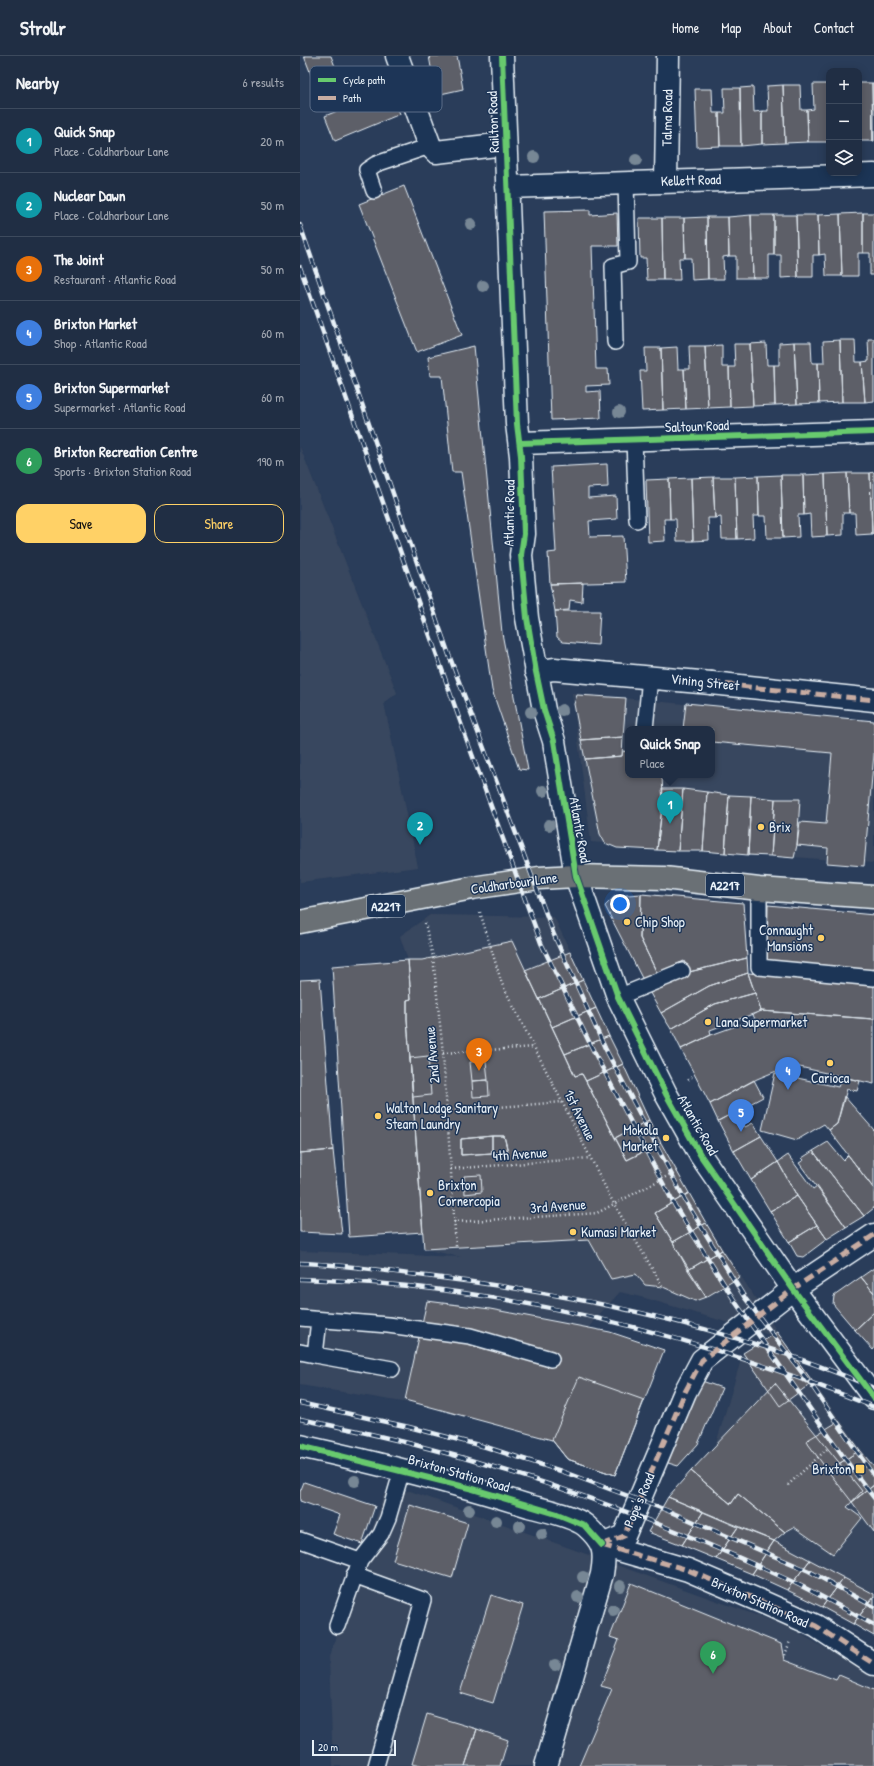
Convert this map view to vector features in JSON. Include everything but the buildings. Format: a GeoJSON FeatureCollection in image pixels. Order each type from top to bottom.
{"type":"FeatureCollection","features":[{"type":"Feature","properties":{"kind":"main road","name":"Coldharbour Lane"},"geometry":{"type":"LineString","coordinates":[[300,922],[420,900],[472,888],[539,878],[576,876],[664,878],[755,889],[874,897]]}},
{"type":"Feature","properties":{"kind":"street"},"geometry":{"type":"LineString","coordinates":[[397,56],[401,66]]}},
{"type":"Feature","properties":{"kind":"street","name":"Railton Road"},"geometry":{"type":"LineString","coordinates":[[502,56],[507,187]]}},
{"type":"Feature","properties":{"kind":"street","name":"Talma Road"},"geometry":{"type":"LineString","coordinates":[[666,180],[668,56]]}},
{"type":"Feature","properties":{"kind":"street"},"geometry":{"type":"LineString","coordinates":[[418,112],[430,146],[436,152],[505,144]]}},
{"type":"Feature","properties":{"kind":"street","name":"Kellett Road"},"geometry":{"type":"LineString","coordinates":[[507,187],[666,180],[874,175]]}},
{"type":"Feature","properties":{"kind":"street","name":"Atlantic Road"},"geometry":{"type":"LineString","coordinates":[[507,187],[517,424],[520,443],[524,534],[521,555],[527,618],[544,710],[554,741],[576,876],[618,997],[666,1094],[701,1156],[793,1289],[874,1398]]}},
{"type":"Feature","properties":{"kind":"street","name":"Saltoun Road"},"geometry":{"type":"LineString","coordinates":[[520,443],[874,432]]}},
{"type":"Feature","properties":{"kind":"street","name":"Vining Street"},"geometry":{"type":"LineString","coordinates":[[536,672],[554,669],[650,677],[874,700]]}},
{"type":"Feature","properties":{"kind":"street","name":"Pope's Road"},"geometry":{"type":"LineString","coordinates":[[602,1544],[624,1536],[685,1392],[702,1360],[710,1352],[793,1289],[874,1235]]}},
{"type":"Feature","properties":{"kind":"street","name":"Brixton Station Road"},"geometry":{"type":"LineString","coordinates":[[300,1446],[473,1488],[567,1518],[584,1525],[602,1544],[688,1570],[816,1626],[874,1664]]}},
{"type":"Feature","properties":{"kind":"street"},"geometry":{"type":"LineString","coordinates":[[546,1766],[602,1574],[605,1556],[602,1544]]}},
{"type":"Feature","properties":{"kind":"lane"},"geometry":{"type":"LineString","coordinates":[[374,191],[367,170],[376,164],[430,146]]}},
{"type":"Feature","properties":{"kind":"lane"},"geometry":{"type":"LineString","coordinates":[[615,342],[613,266],[628,262],[626,182]]}},
{"type":"Feature","properties":{"kind":"lane"},"geometry":{"type":"LineString","coordinates":[[634,440],[637,520]]}},
{"type":"Feature","properties":{"kind":"lane"},"geometry":{"type":"LineString","coordinates":[[645,726],[650,677]]}},
{"type":"Feature","properties":{"kind":"lane"},"geometry":{"type":"LineString","coordinates":[[752,966],[755,889]]}},
{"type":"Feature","properties":{"kind":"lane"},"geometry":{"type":"LineString","coordinates":[[755,889],[759,967],[874,978]]}},
{"type":"Feature","properties":{"kind":"lane"},"geometry":{"type":"LineString","coordinates":[[618,997],[682,971]]}},
{"type":"Feature","properties":{"kind":"lane"},"geometry":{"type":"LineString","coordinates":[[300,1318],[388,1325],[470,1336],[551,1359]]}},
{"type":"Feature","properties":{"kind":"lane"},"geometry":{"type":"LineString","coordinates":[[315,1355],[319,1320]]}},
{"type":"Feature","properties":{"kind":"lane"},"geometry":{"type":"LineString","coordinates":[[300,1352],[392,1369]]}},
{"type":"Feature","properties":{"kind":"lane"},"geometry":{"type":"LineString","coordinates":[[336,1626],[360,1560],[383,1529],[402,1470]]}},
{"type":"Feature","properties":{"kind":"lane"},"geometry":{"type":"LineString","coordinates":[[300,1540],[360,1560]]}},
{"type":"Feature","properties":{"kind":"lane"},"geometry":{"type":"LineString","coordinates":[[354,1575],[422,1600],[376,1766]]}},
{"type":"Feature","properties":{"kind":"path"},"geometry":{"type":"LineString","coordinates":[[443,1053],[534,1047]]}},
{"type":"Feature","properties":{"kind":"path"},"geometry":{"type":"LineString","coordinates":[[447,1111],[563,1102]]}},
{"type":"Feature","properties":{"kind":"path"},"geometry":{"type":"LineString","coordinates":[[788,1485],[827,1449]]}},
{"type":"Feature","properties":{"kind":"shaded area"},"geometry":{"type":"Polygon","coordinates":[[[300,447],[397,693],[384,703],[418,867],[300,882],[300,447]]]}},
{"type":"Feature","properties":{"kind":"shaded area"},"geometry":{"type":"Polygon","coordinates":[[[572,693],[874,723],[874,863],[591,842],[572,693]]]}},
{"type":"Feature","properties":{"kind":"shaded area"},"geometry":{"type":"Polygon","coordinates":[[[430,915],[554,917],[649,1120],[706,1223],[782,1339],[874,1467],[874,1636],[787,1590],[716,1559],[648,1532],[668,1497],[716,1444],[743,1353],[770,1335],[620,1292],[593,1321],[543,1425],[300,1385],[300,1251],[461,1257],[424,1249],[408,960],[400,936],[430,915]]]}},
{"type":"Feature","properties":{"kind":"shaded area"},"geometry":{"type":"Polygon","coordinates":[[[410,1491],[784,1625],[874,1675],[874,1766],[333,1766],[329,1657],[384,1494],[410,1491]]]}},
{"type":"Feature","properties":{"kind":"railway"},"geometry":{"type":"LineString","coordinates":[[300,225],[449,655],[554,935],[605,1048],[685,1200],[745,1298],[812,1386],[874,1476]]}},
{"type":"Feature","properties":{"kind":"railway"},"geometry":{"type":"LineString","coordinates":[[300,267],[465,735],[541,943],[594,1052],[675,1206],[736,1303],[874,1498]]}},
{"type":"Feature","properties":{"kind":"railway"},"geometry":{"type":"LineString","coordinates":[[300,1263],[363,1268],[483,1283],[598,1303],[654,1316],[766,1347],[820,1366],[874,1388]]}},
{"type":"Feature","properties":{"kind":"railway"},"geometry":{"type":"LineString","coordinates":[[300,1279],[374,1283],[447,1291],[520,1302],[593,1317],[665,1335],[736,1356],[805,1380],[874,1407]]}},
{"type":"Feature","properties":{"kind":"railway"},"geometry":{"type":"LineString","coordinates":[[300,1403],[409,1427],[486,1447],[561,1471],[666,1510],[809,1571],[874,1607]]}},
{"type":"Feature","properties":{"kind":"railway"},"geometry":{"type":"LineString","coordinates":[[300,1419],[363,1432],[427,1448],[490,1466],[614,1507],[736,1556],[795,1583],[874,1625]]}},
{"type":"Feature","properties":{"kind":"marked path"},"geometry":{"type":"LineString","coordinates":[[711,683],[874,700]]}},
{"type":"Feature","properties":{"kind":"marked path"},"geometry":{"type":"LineString","coordinates":[[602,1545],[624,1536],[685,1392],[702,1360],[793,1289],[874,1235]]}},
{"type":"Feature","properties":{"kind":"marked path"},"geometry":{"type":"LineString","coordinates":[[602,1545],[688,1570],[767,1604],[816,1626],[874,1664]]}},
{"type":"Feature","properties":{"kind":"cycle path"},"geometry":{"type":"LineString","coordinates":[[502,56],[517,424],[521,456],[524,534],[521,555],[527,618],[536,672],[544,710],[554,741],[576,876],[618,997],[666,1094],[701,1156],[793,1289],[874,1398]]}},
{"type":"Feature","properties":{"kind":"cycle path"},"geometry":{"type":"LineString","coordinates":[[520,443],[874,432]]}},
{"type":"Feature","properties":{"kind":"cycle path"},"geometry":{"type":"LineString","coordinates":[[300,1446],[473,1489],[557,1514],[584,1525],[602,1545]]}},
{"type":"Feature","properties":{"kind":"place","name":"Quick Snap"},"geometry":{"type":"Point","coordinates":[670,824]}},
{"type":"Feature","properties":{"kind":"place","name":"Brix"},"geometry":{"type":"Point","coordinates":[761,827]}},
{"type":"Feature","properties":{"kind":"place","name":"Nuclear Dawn"},"geometry":{"type":"Point","coordinates":[420,845]}},
{"type":"Feature","properties":{"kind":"place","name":"Chip Shop"},"geometry":{"type":"Point","coordinates":[627,922]}},
{"type":"Feature","properties":{"kind":"place","name":"Connaught Mansions"},"geometry":{"type":"Point","coordinates":[821,938]}},
{"type":"Feature","properties":{"kind":"place","name":"Lana Supermarket"},"geometry":{"type":"Point","coordinates":[708,1022]}},
{"type":"Feature","properties":{"kind":"place","name":"Carioca"},"geometry":{"type":"Point","coordinates":[830,1063]}},
{"type":"Feature","properties":{"kind":"place","name":"The Joint"},"geometry":{"type":"Point","coordinates":[479,1071]}},
{"type":"Feature","properties":{"kind":"place","name":"Brixton Market"},"geometry":{"type":"Point","coordinates":[788,1090]}},
{"type":"Feature","properties":{"kind":"place","name":"Walton Lodge Sanitary Steam Laundry"},"geometry":{"type":"Point","coordinates":[378,1116]}},
{"type":"Feature","properties":{"kind":"place","name":"Brixton Supermarket"},"geometry":{"type":"Point","coordinates":[741,1132]}},
{"type":"Feature","properties":{"kind":"place","name":"Mokola Market"},"geometry":{"type":"Point","coordinates":[666,1138]}},
{"type":"Feature","properties":{"kind":"place","name":"Brixton Cornercopia"},"geometry":{"type":"Point","coordinates":[430,1193]}},
{"type":"Feature","properties":{"kind":"place","name":"Kumasi Market"},"geometry":{"type":"Point","coordinates":[573,1232]}},
{"type":"Feature","properties":{"kind":"place","name":"Brixton"},"geometry":{"type":"Point","coordinates":[860,1469]}},
{"type":"Feature","properties":{"kind":"place","name":"Brixton Recreation Centre"},"geometry":{"type":"Point","coordinates":[713,1674]}}]}
